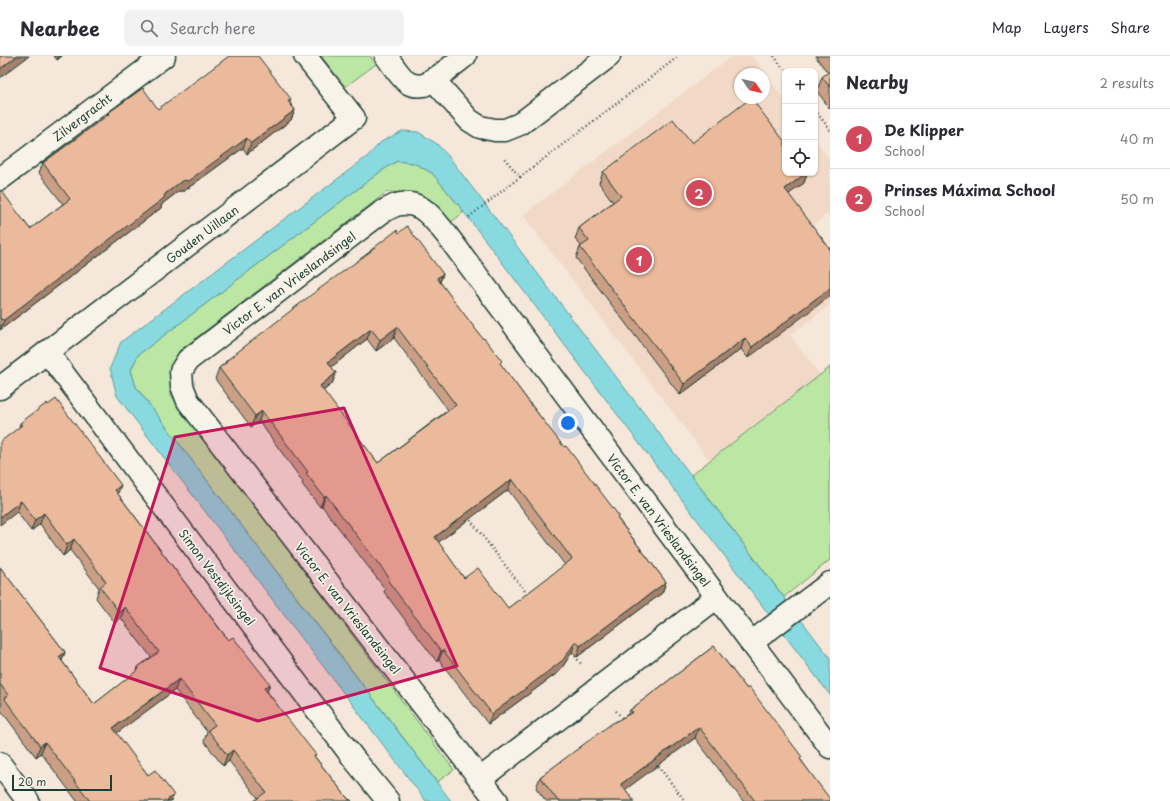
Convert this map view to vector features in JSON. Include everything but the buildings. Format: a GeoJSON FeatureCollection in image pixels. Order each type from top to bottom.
{"type":"FeatureCollection","features":[{"type":"Feature","properties":{"kind":"street","name":"Zilvergracht"},"geometry":{"type":"LineString","coordinates":[[0,179],[164,56]]}},
{"type":"Feature","properties":{"kind":"street","name":"Gouden Uillaan"},"geometry":{"type":"LineString","coordinates":[[0,388],[354,118],[305,56]]}},
{"type":"Feature","properties":{"kind":"street"},"geometry":{"type":"LineString","coordinates":[[386,56],[409,84],[416,85],[424,85],[433,80],[465,56]]}},
{"type":"Feature","properties":{"kind":"street"},"geometry":{"type":"LineString","coordinates":[[433,80],[469,120],[480,127],[505,130],[520,124],[610,56]]}},
{"type":"Feature","properties":{"kind":"street","name":"Victor E. van Vrieslandsingel"},"geometry":{"type":"LineString","coordinates":[[497,801],[188,401],[182,386],[181,371],[188,360],[382,212],[395,205],[417,205],[425,210],[462,254],[751,644],[830,747]]}},
{"type":"Feature","properties":{"kind":"street","name":"Simon Vestdijksingel"},"geometry":{"type":"LineString","coordinates":[[47,352],[354,759],[388,801]]}},
{"type":"Feature","properties":{"kind":"street"},"geometry":{"type":"LineString","coordinates":[[751,644],[830,583]]}},
{"type":"Feature","properties":{"kind":"street","name":"Victor E. van Vrieslandsingel"},"geometry":{"type":"LineString","coordinates":[[480,779],[717,598]]}},
{"type":"Feature","properties":{"kind":"street"},"geometry":{"type":"LineString","coordinates":[[0,764],[28,801]]}},
{"type":"Feature","properties":{"kind":"path"},"geometry":{"type":"LineString","coordinates":[[465,220],[679,56]]}},
{"type":"Feature","properties":{"kind":"path"},"geometry":{"type":"LineString","coordinates":[[774,56],[783,68]]}},
{"type":"Feature","properties":{"kind":"path"},"geometry":{"type":"LineString","coordinates":[[818,114],[830,130]]}},
{"type":"Feature","properties":{"kind":"path"},"geometry":{"type":"LineString","coordinates":[[495,130],[499,152],[520,177]]}},
{"type":"Feature","properties":{"kind":"path"},"geometry":{"type":"LineString","coordinates":[[468,517],[531,599]]}},
{"type":"Feature","properties":{"kind":"path"},"geometry":{"type":"LineString","coordinates":[[570,650],[623,719]]}},
{"type":"Feature","properties":{"kind":"path"},"geometry":{"type":"LineString","coordinates":[[651,757],[685,801]]}},
{"type":"Feature","properties":{"kind":"highlighted area"},"geometry":{"type":"Polygon","coordinates":[[[344,408],[457,666],[258,721],[100,668],[175,437],[344,408]]]}},
{"type":"Feature","properties":{"kind":"shaded area"},"geometry":{"type":"Polygon","coordinates":[[[732,56],[752,56],[761,68],[734,68],[734,104],[770,104],[770,80],[782,96],[782,176],[818,176],[818,144],[830,160],[830,212],[808,229],[830,259],[830,305],[790,335],[820,375],[709,460],[523,215],[732,56]]]}},
{"type":"Feature","properties":{"kind":"green space"},"geometry":{"type":"Polygon","coordinates":[[[321,56],[370,56],[376,64],[345,87],[321,56]]]}},
{"type":"Feature","properties":{"kind":"green space"},"geometry":{"type":"Polygon","coordinates":[[[397,161],[414,163],[432,173],[464,212],[450,223],[433,202],[412,193],[387,192],[179,351],[172,368],[171,395],[454,770],[437,782],[136,387],[131,370],[138,355],[380,172],[397,161]]]}},
{"type":"Feature","properties":{"kind":"green space"},"geometry":{"type":"Polygon","coordinates":[[[830,367],[830,560],[784,597],[691,475],[830,367]]]}},
{"type":"Feature","properties":{"kind":"water"},"geometry":{"type":"Polygon","coordinates":[[[402,131],[418,132],[437,144],[449,157],[830,658],[830,695],[457,203],[432,173],[414,163],[397,161],[380,172],[138,355],[131,370],[136,387],[451,801],[426,801],[117,396],[110,368],[121,342],[368,156],[381,142],[402,131]]]}},
{"type":"Feature","properties":{"kind":"place","name":"Prinses Máxima School"},"geometry":{"type":"Point","coordinates":[699,193]}},
{"type":"Feature","properties":{"kind":"place","name":"De Klipper"},"geometry":{"type":"Point","coordinates":[639,260]}}]}
